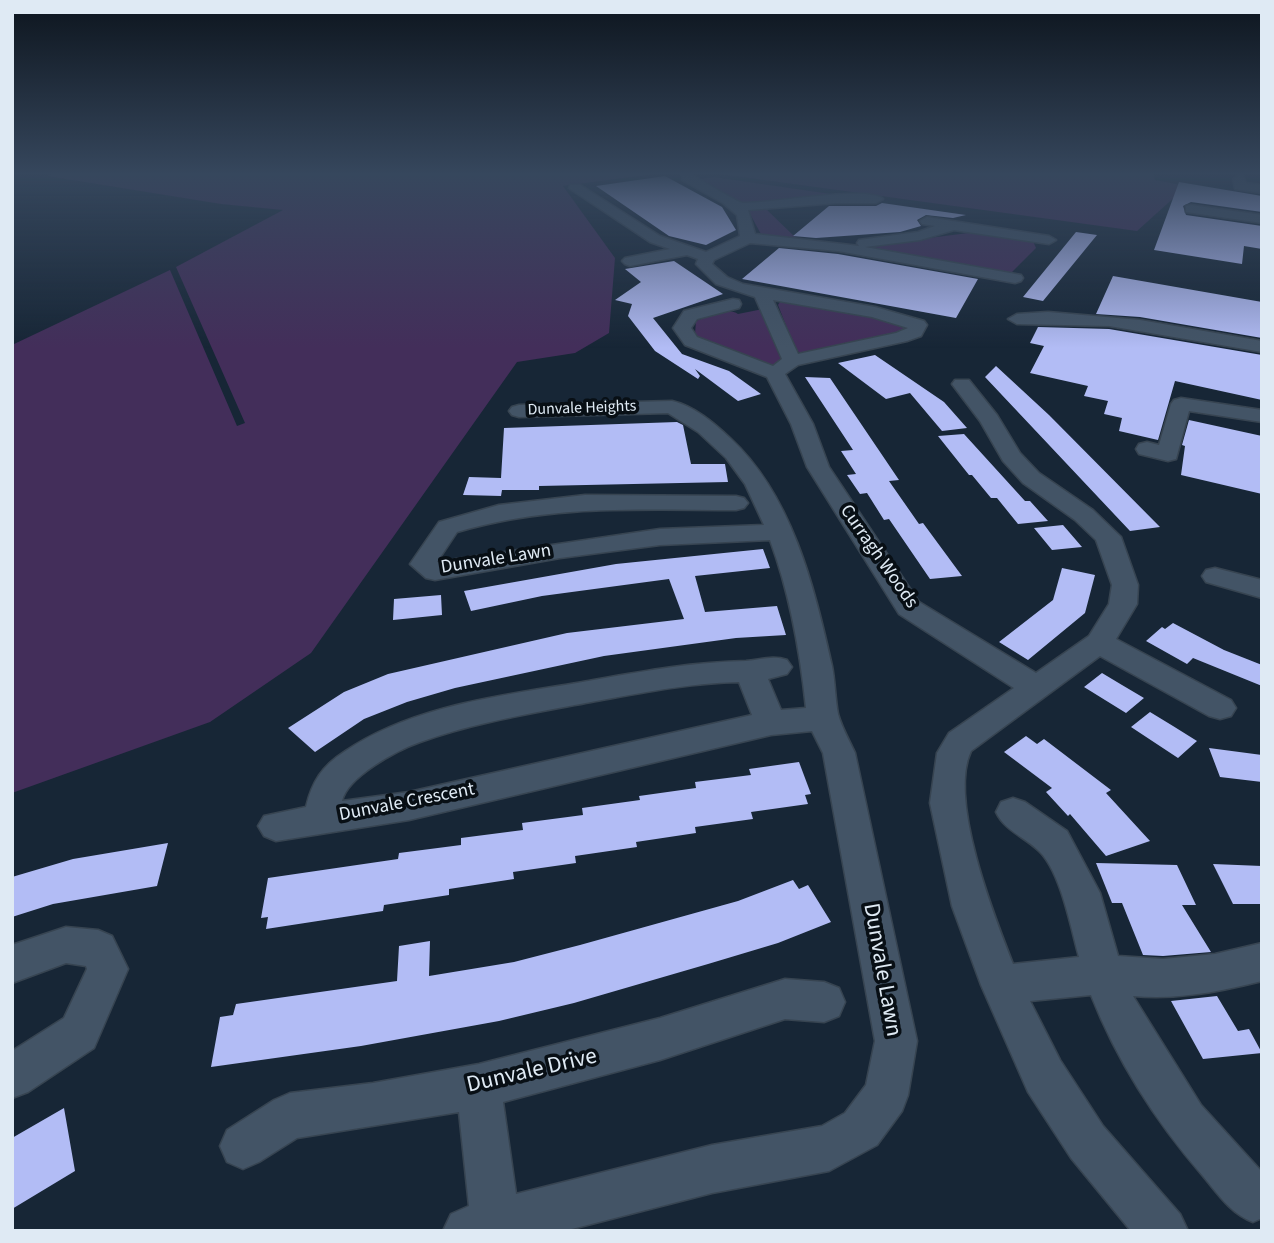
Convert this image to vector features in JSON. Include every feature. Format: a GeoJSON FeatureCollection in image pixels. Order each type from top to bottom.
{"type":"FeatureCollection","features":[{"type":"Feature","properties":{"kind":"street"},"geometry":{"type":"LineString","coordinates":[[644,232],[685,251],[707,257],[748,238],[1020,272],[1005,292]]}},
{"type":"Feature","properties":{"kind":"street"},"geometry":{"type":"LineString","coordinates":[[747,232],[748,238]]}},
{"type":"Feature","properties":{"kind":"street"},"geometry":{"type":"LineString","coordinates":[[849,249],[867,242],[920,236],[932,232]]}},
{"type":"Feature","properties":{"kind":"street"},"geometry":{"type":"LineString","coordinates":[[1032,232],[1054,234],[1036,254]]}},
{"type":"Feature","properties":{"kind":"street"},"geometry":{"type":"LineString","coordinates":[[630,261],[685,251]]}},
{"type":"Feature","properties":{"kind":"street"},"geometry":{"type":"LineString","coordinates":[[707,257],[704,264],[712,276],[749,291],[875,312],[918,325],[915,332],[901,337],[783,367],[691,341],[682,328],[690,315],[733,304]]}},
{"type":"Feature","properties":{"kind":"street","name":"Curragh Woods"},"geometry":{"type":"LineString","coordinates":[[762,293],[783,367],[818,467],[909,608],[1038,688]]}},
{"type":"Feature","properties":{"kind":"street"},"geometry":{"type":"LineString","coordinates":[[1017,319],[1046,317],[1119,322],[1262,347]]}},
{"type":"Feature","properties":{"kind":"street"},"geometry":{"type":"LineString","coordinates":[[962,384],[990,418],[1011,456],[1031,478],[1084,515],[1108,537],[1125,585],[1123,604],[1099,643],[960,742],[953,753],[947,803],[971,906],[1000,985],[1044,1076],[1087,1142],[1163,1231]]}},
{"type":"Feature","properties":{"kind":"street"},"geometry":{"type":"LineString","coordinates":[[1147,449],[1168,454],[1181,404],[1262,416]]}},
{"type":"Feature","properties":{"kind":"street","name":"Dunvale Heights"},"geometry":{"type":"LineString","coordinates":[[519,411],[645,407]]}},
{"type":"Feature","properties":{"kind":"street","name":"Dunvale Lawn"},"geometry":{"type":"LineString","coordinates":[[481,1226],[712,1169],[829,1148],[861,1129],[886,1095],[896,1041],[839,753],[823,718],[820,680],[796,570],[752,476],[739,456],[719,436],[693,417],[672,407],[645,407]]}},
{"type":"Feature","properties":{"kind":"street","name":"Dunvale Lawn"},"geometry":{"type":"LineString","coordinates":[[736,503],[585,502],[499,512],[448,527],[423,564],[435,572],[660,537],[779,532]]}},
{"type":"Feature","properties":{"kind":"street"},"geometry":{"type":"LineString","coordinates":[[711,502],[714,534]]}},
{"type":"Feature","properties":{"kind":"street"},"geometry":{"type":"LineString","coordinates":[[1216,576],[1262,589]]}},
{"type":"Feature","properties":{"kind":"street"},"geometry":{"type":"LineString","coordinates":[[1099,643],[1220,708]]}},
{"type":"Feature","properties":{"kind":"street","name":"Dunvale Crescent"},"geometry":{"type":"LineString","coordinates":[[771,723],[763,669],[701,672],[480,711],[405,734],[355,761],[328,786],[321,819],[409,806],[771,723],[823,718]]}},
{"type":"Feature","properties":{"kind":"street"},"geometry":{"type":"LineString","coordinates":[[1013,812],[1054,842],[1081,892],[1103,974],[1123,1023],[1159,1083],[1185,1121],[1253,1198]]}},
{"type":"Feature","properties":{"kind":"street"},"geometry":{"type":"LineString","coordinates":[[276,826],[321,819]]}},
{"type":"Feature","properties":{"kind":"street"},"geometry":{"type":"LineString","coordinates":[[12,964],[66,945],[98,948],[108,969],[79,1033],[12,1076]]}},
{"type":"Feature","properties":{"kind":"street"},"geometry":{"type":"LineString","coordinates":[[1000,985],[1103,974],[1163,978],[1215,973],[1262,962]]}},
{"type":"Feature","properties":{"kind":"street","name":"Dunvale Drive"},"geometry":{"type":"LineString","coordinates":[[243,1146],[290,1116],[373,1105],[479,1086],[636,1046],[785,999],[824,1002]]}},
{"type":"Feature","properties":{"kind":"street"},"geometry":{"type":"LineString","coordinates":[[479,1086],[481,1226]]}},
{"type":"Feature","properties":{"kind":"shaded area"},"geometry":{"type":"Polygon","coordinates":[[[242,232],[596,232],[615,258],[609,333],[575,353],[517,362],[311,653],[210,722],[12,793],[12,345],[170,270],[237,426],[245,423],[176,267],[242,232]]]}},
{"type":"Feature","properties":{"kind":"shaded area"},"geometry":{"type":"Polygon","coordinates":[[[760,232],[790,232],[796,238],[762,236],[760,232]]]}},
{"type":"Feature","properties":{"kind":"shaded area"},"geometry":{"type":"Polygon","coordinates":[[[976,232],[1033,241],[1036,248],[1011,273],[998,273],[874,251],[874,245],[976,232]]]}},
{"type":"Feature","properties":{"kind":"shaded area"},"geometry":{"type":"Polygon","coordinates":[[[781,300],[903,323],[910,327],[908,332],[805,354],[796,351],[778,305],[781,300]]]}},
{"type":"Feature","properties":{"kind":"shaded area"},"geometry":{"type":"Polygon","coordinates":[[[763,309],[784,362],[770,367],[703,342],[695,334],[696,321],[712,314],[728,311],[738,314],[763,309]]]}},
{"type":"Feature","properties":{"kind":"building"},"geometry":{"type":"Polygon","coordinates":[[[663,232],[732,232],[706,245],[669,236],[663,232]]]}},
{"type":"Feature","properties":{"kind":"building"},"geometry":{"type":"Polygon","coordinates":[[[798,232],[900,232],[816,238],[793,236],[798,232]]]}},
{"type":"Feature","properties":{"kind":"building"},"geometry":{"type":"Polygon","coordinates":[[[1076,232],[1097,235],[1043,301],[1023,297],[1076,232]]]}},
{"type":"Feature","properties":{"kind":"building"},"geometry":{"type":"Polygon","coordinates":[[[1161,232],[1262,232],[1262,249],[1244,246],[1242,264],[1154,250],[1161,232]]]}},
{"type":"Feature","properties":{"kind":"building"},"geometry":{"type":"Polygon","coordinates":[[[779,248],[838,254],[978,279],[956,318],[742,279],[779,248]]]}},
{"type":"Feature","properties":{"kind":"building"},"geometry":{"type":"Polygon","coordinates":[[[674,261],[723,294],[653,318],[682,354],[729,371],[761,394],[738,401],[695,369],[700,376],[698,379],[655,351],[628,316],[632,304],[615,300],[641,282],[625,269],[674,261]]]}},
{"type":"Feature","properties":{"kind":"building"},"geometry":{"type":"Polygon","coordinates":[[[1113,276],[1262,302],[1262,338],[1140,317],[1096,314],[1113,276]]]}},
{"type":"Feature","properties":{"kind":"building"},"geometry":{"type":"Polygon","coordinates":[[[1038,327],[1109,329],[1262,355],[1262,400],[1175,381],[1158,440],[1119,431],[1122,418],[1104,414],[1108,401],[1084,396],[1088,386],[1030,373],[1044,346],[1030,343],[1038,327]]]}},
{"type":"Feature","properties":{"kind":"building"},"geometry":{"type":"Polygon","coordinates":[[[875,355],[944,402],[967,428],[942,431],[910,393],[886,399],[838,363],[875,355]]]}},
{"type":"Feature","properties":{"kind":"building"},"geometry":{"type":"Polygon","coordinates":[[[996,366],[1049,415],[1160,527],[1130,531],[985,377],[996,366]]]}},
{"type":"Feature","properties":{"kind":"building"},"geometry":{"type":"Polygon","coordinates":[[[805,377],[830,378],[899,480],[889,481],[919,524],[923,523],[962,576],[930,579],[889,519],[884,520],[867,493],[860,494],[847,475],[856,474],[841,451],[853,450],[805,377]]]}},
{"type":"Feature","properties":{"kind":"building"},"geometry":{"type":"Polygon","coordinates":[[[1189,420],[1262,436],[1262,494],[1181,475],[1185,446],[1182,445],[1189,420]]]}},
{"type":"Feature","properties":{"kind":"building"},"geometry":{"type":"Polygon","coordinates":[[[677,422],[683,425],[691,464],[725,464],[728,482],[539,486],[539,490],[502,490],[501,496],[463,495],[469,477],[501,478],[504,428],[677,422]]]}},
{"type":"Feature","properties":{"kind":"building"},"geometry":{"type":"Polygon","coordinates":[[[964,434],[1025,501],[1030,501],[1048,521],[1018,524],[997,498],[991,498],[972,475],[969,475],[938,436],[964,434]]]}},
{"type":"Feature","properties":{"kind":"building"},"geometry":{"type":"Polygon","coordinates":[[[1063,525],[1082,547],[1052,550],[1034,528],[1063,525]]]}},
{"type":"Feature","properties":{"kind":"building"},"geometry":{"type":"Polygon","coordinates":[[[763,549],[770,568],[695,576],[705,612],[777,606],[786,635],[736,638],[604,656],[455,688],[407,702],[364,719],[315,752],[288,728],[344,692],[388,674],[567,633],[684,619],[669,579],[542,596],[471,611],[464,591],[616,564],[763,549]]]}},
{"type":"Feature","properties":{"kind":"building"},"geometry":{"type":"Polygon","coordinates":[[[1062,568],[1095,575],[1085,613],[1028,660],[999,642],[1053,600],[1062,568]]]}},
{"type":"Feature","properties":{"kind":"building"},"geometry":{"type":"Polygon","coordinates":[[[441,595],[442,615],[393,620],[394,599],[441,595]]]}},
{"type":"Feature","properties":{"kind":"building"},"geometry":{"type":"Polygon","coordinates":[[[1173,623],[1224,650],[1262,665],[1262,686],[1193,658],[1187,664],[1146,641],[1162,627],[1165,629],[1173,623]]]}},
{"type":"Feature","properties":{"kind":"building"},"geometry":{"type":"Polygon","coordinates":[[[1102,673],[1144,698],[1126,713],[1084,687],[1102,673]]]}},
{"type":"Feature","properties":{"kind":"building"},"geometry":{"type":"Polygon","coordinates":[[[1150,712],[1197,741],[1178,758],[1131,727],[1150,712]]]}},
{"type":"Feature","properties":{"kind":"building"},"geometry":{"type":"Polygon","coordinates":[[[1026,736],[1037,744],[1044,739],[1111,790],[1106,793],[1150,841],[1106,856],[1070,814],[1068,816],[1046,792],[1052,788],[1004,752],[1026,736]]]}},
{"type":"Feature","properties":{"kind":"building"},"geometry":{"type":"Polygon","coordinates":[[[1209,748],[1262,755],[1262,782],[1220,777],[1209,748]]]}},
{"type":"Feature","properties":{"kind":"building"},"geometry":{"type":"Polygon","coordinates":[[[799,762],[811,794],[805,795],[808,804],[751,812],[753,819],[695,827],[696,833],[636,842],[637,847],[575,856],[576,863],[513,872],[514,879],[449,889],[449,895],[384,905],[383,911],[266,929],[268,917],[261,918],[268,878],[398,859],[399,853],[461,845],[461,838],[523,830],[522,823],[583,815],[582,808],[640,800],[639,796],[696,788],[695,782],[751,775],[749,769],[799,762]]]}},
{"type":"Feature","properties":{"kind":"building"},"geometry":{"type":"Polygon","coordinates":[[[168,843],[157,886],[53,904],[12,917],[12,877],[73,859],[168,843]]]}},
{"type":"Feature","properties":{"kind":"building"},"geometry":{"type":"Polygon","coordinates":[[[1096,863],[1177,865],[1196,905],[1182,905],[1211,952],[1143,955],[1122,903],[1112,903],[1096,863]]]}},
{"type":"Feature","properties":{"kind":"building"},"geometry":{"type":"Polygon","coordinates":[[[1213,864],[1262,866],[1262,904],[1233,904],[1213,864]]]}},
{"type":"Feature","properties":{"kind":"building"},"geometry":{"type":"Polygon","coordinates":[[[793,880],[799,889],[808,885],[831,922],[778,943],[708,964],[574,1003],[499,1021],[361,1046],[211,1067],[220,1017],[233,1015],[236,1004],[397,981],[399,946],[430,941],[429,976],[514,962],[738,901],[793,880]]]}},
{"type":"Feature","properties":{"kind":"building"},"geometry":{"type":"Polygon","coordinates":[[[1217,996],[1238,1031],[1249,1029],[1262,1053],[1203,1059],[1171,1001],[1217,996]]]}},
{"type":"Feature","properties":{"kind":"building"},"geometry":{"type":"Polygon","coordinates":[[[64,1108],[75,1171],[12,1209],[12,1138],[64,1108]]]}}]}
